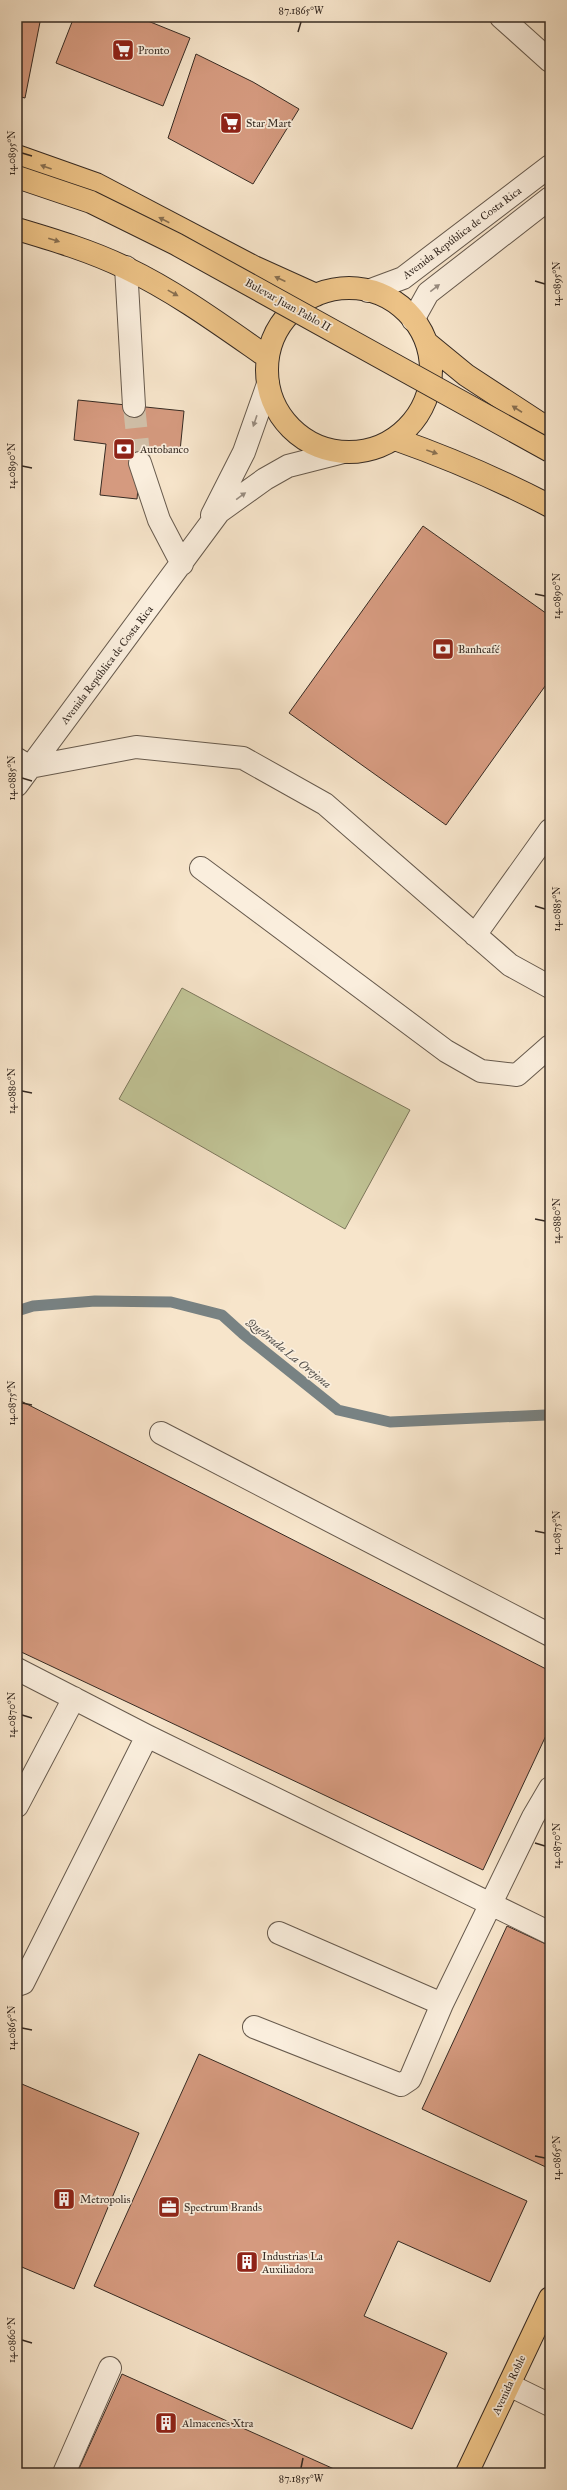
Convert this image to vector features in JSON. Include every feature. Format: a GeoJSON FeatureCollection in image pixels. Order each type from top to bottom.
{"type":"FeatureCollection","features":[{"type":"Feature","properties":{"kind":"main road","name":"Bulevar Juan Pablo II"},"geometry":{"type":"LineString","coordinates":[[17,156],[96,184],[254,267],[316,295]]}},
{"type":"Feature","properties":{"kind":"main road","name":"Bulevar Juan Pablo II"},"geometry":{"type":"LineString","coordinates":[[17,177],[91,202],[176,244],[550,451]]}},
{"type":"Feature","properties":{"kind":"main road"},"geometry":{"type":"LineString","coordinates":[[17,229],[67,244],[126,267],[189,302],[267,357]]}},
{"type":"Feature","properties":{"kind":"main road"},"geometry":{"type":"LineString","coordinates":[[427,343],[431,369],[428,396],[415,420],[395,439],[370,450],[343,452],[317,446],[293,431],[277,410],[268,384],[267,357],[276,331],[293,310],[316,295],[342,289],[368,291],[393,302],[413,320],[427,343],[466,375],[550,430]]}},
{"type":"Feature","properties":{"kind":"main road"},"geometry":{"type":"LineString","coordinates":[[395,439],[439,454],[505,483],[550,506]]}},
{"type":"Feature","properties":{"kind":"main road","name":"Avenida Roble"},"geometry":{"type":"LineString","coordinates":[[467,2473],[550,2298]]}},
{"type":"Feature","properties":{"kind":"street"},"geometry":{"type":"LineString","coordinates":[[501,17],[550,61]]}},
{"type":"Feature","properties":{"kind":"street","name":"Avenida República de Costa Rica"},"geometry":{"type":"LineString","coordinates":[[368,291],[403,278],[550,166]]}},
{"type":"Feature","properties":{"kind":"street"},"geometry":{"type":"LineString","coordinates":[[413,320],[428,293],[550,198]]}},
{"type":"Feature","properties":{"kind":"street"},"geometry":{"type":"LineString","coordinates":[[126,267],[134,406]]}},
{"type":"Feature","properties":{"kind":"street","name":"Avenida República de Costa Rica"},"geometry":{"type":"LineString","coordinates":[[197,545],[238,465],[268,384]]}},
{"type":"Feature","properties":{"kind":"street","name":"Avenida República de Costa Rica"},"geometry":{"type":"LineString","coordinates":[[17,785],[23,763],[197,545],[219,512],[267,478],[288,466],[343,452]]}},
{"type":"Feature","properties":{"kind":"street"},"geometry":{"type":"LineString","coordinates":[[140,463],[159,520],[182,564]]}},
{"type":"Feature","properties":{"kind":"street"},"geometry":{"type":"LineString","coordinates":[[23,763],[136,747],[243,758],[325,804],[510,966],[550,987]]}},
{"type":"Feature","properties":{"kind":"street"},"geometry":{"type":"LineString","coordinates":[[475,935],[550,830]]}},
{"type":"Feature","properties":{"kind":"street"},"geometry":{"type":"LineString","coordinates":[[201,868],[446,1051],[481,1071],[517,1075],[550,1046]]}},
{"type":"Feature","properties":{"kind":"street"},"geometry":{"type":"LineString","coordinates":[[161,1433],[550,1634]]}},
{"type":"Feature","properties":{"kind":"street"},"geometry":{"type":"LineString","coordinates":[[17,1669],[147,1736],[550,1933]]}},
{"type":"Feature","properties":{"kind":"street"},"geometry":{"type":"LineString","coordinates":[[17,1806],[74,1698]]}},
{"type":"Feature","properties":{"kind":"street"},"geometry":{"type":"LineString","coordinates":[[17,1985],[23,1983],[147,1736]]}},
{"type":"Feature","properties":{"kind":"street"},"geometry":{"type":"LineString","coordinates":[[254,2027],[401,2085],[410,2079],[442,2004],[533,1817],[550,1788]]}},
{"type":"Feature","properties":{"kind":"street"},"geometry":{"type":"LineString","coordinates":[[279,1933],[442,2004]]}},
{"type":"Feature","properties":{"kind":"street"},"geometry":{"type":"LineString","coordinates":[[64,2473],[110,2368]]}},
{"type":"Feature","properties":{"kind":"street"},"geometry":{"type":"LineString","coordinates":[[509,2385],[550,2405]]}},
{"type":"Feature","properties":{"kind":"green space"},"geometry":{"type":"Polygon","coordinates":[[[182,988],[410,1110],[345,1229],[119,1099],[182,988]]]}},
{"type":"Feature","properties":{"kind":"building"},"geometry":{"type":"Polygon","coordinates":[[[17,17],[41,17],[25,98],[17,96],[17,17]]]}},
{"type":"Feature","properties":{"kind":"building","name":"Pronto"},"geometry":{"type":"Polygon","coordinates":[[[74,17],[138,17],[190,38],[163,106],[56,63],[74,17]]]}},
{"type":"Feature","properties":{"kind":"building","name":"Star Mart"},"geometry":{"type":"Polygon","coordinates":[[[196,54],[253,82],[299,109],[253,184],[168,138],[196,54]]]}},
{"type":"Feature","properties":{"kind":"building","name":"Autobanco"},"geometry":{"type":"Polygon","coordinates":[[[78,400],[184,411],[180,451],[142,447],[137,499],[100,495],[106,444],[74,440],[78,400]]]}},
{"type":"Feature","properties":{"kind":"building","name":"Banhcafé"},"geometry":{"type":"Polygon","coordinates":[[[423,526],[550,616],[550,683],[548,682],[446,825],[289,713],[423,526]]]}},
{"type":"Feature","properties":{"kind":"building"},"geometry":{"type":"Polygon","coordinates":[[[17,1399],[550,1671],[550,1727],[483,1870],[17,1650],[17,1399]]]}},
{"type":"Feature","properties":{"kind":"building"},"geometry":{"type":"Polygon","coordinates":[[[507,1926],[550,1946],[550,2169],[422,2109],[507,1926]]]}},
{"type":"Feature","properties":{"kind":"building","name":"Industrias La Auxiliadora"},"geometry":{"type":"Polygon","coordinates":[[[199,2054],[527,2201],[490,2282],[398,2241],[364,2316],[447,2353],[412,2429],[94,2286],[199,2054]]]}},
{"type":"Feature","properties":{"kind":"building","name":"Metropolis"},"geometry":{"type":"Polygon","coordinates":[[[17,2082],[139,2133],[74,2289],[17,2265],[17,2082]]]}},
{"type":"Feature","properties":{"kind":"building","name":"Almacenes Xtra"},"geometry":{"type":"Polygon","coordinates":[[[122,2374],[343,2473],[77,2473],[122,2374]]]}},
{"type":"Feature","properties":{"kind":"waterway","name":"Quebrada La Orejona"},"geometry":{"type":"LineString","coordinates":[[17,1311],[33,1306],[95,1301],[171,1302],[222,1315],[243,1334],[338,1410],[390,1422],[546,1415]]}},
{"type":"Feature","properties":{"kind":"tunnel"},"geometry":{"type":"LineString","coordinates":[[134,406],[140,463]]}},
{"type":"Feature","properties":{"kind":"place","name":"Pronto"},"geometry":{"type":"Point","coordinates":[123,50]}},
{"type":"Feature","properties":{"kind":"place","name":"Star Mart"},"geometry":{"type":"Point","coordinates":[231,123]}},
{"type":"Feature","properties":{"kind":"place","name":"Autobanco"},"geometry":{"type":"Point","coordinates":[124,449]}},
{"type":"Feature","properties":{"kind":"place","name":"Banhcafé"},"geometry":{"type":"Point","coordinates":[443,649]}},
{"type":"Feature","properties":{"kind":"place","name":"Metropolis"},"geometry":{"type":"Point","coordinates":[64,2199]}},
{"type":"Feature","properties":{"kind":"place","name":"Spectrum Brands"},"geometry":{"type":"Point","coordinates":[169,2207]}},
{"type":"Feature","properties":{"kind":"place","name":"Industrias La Auxiliadora"},"geometry":{"type":"Point","coordinates":[247,2262]}},
{"type":"Feature","properties":{"kind":"place","name":"Almacenes Xtra"},"geometry":{"type":"Point","coordinates":[166,2423]}}]}
